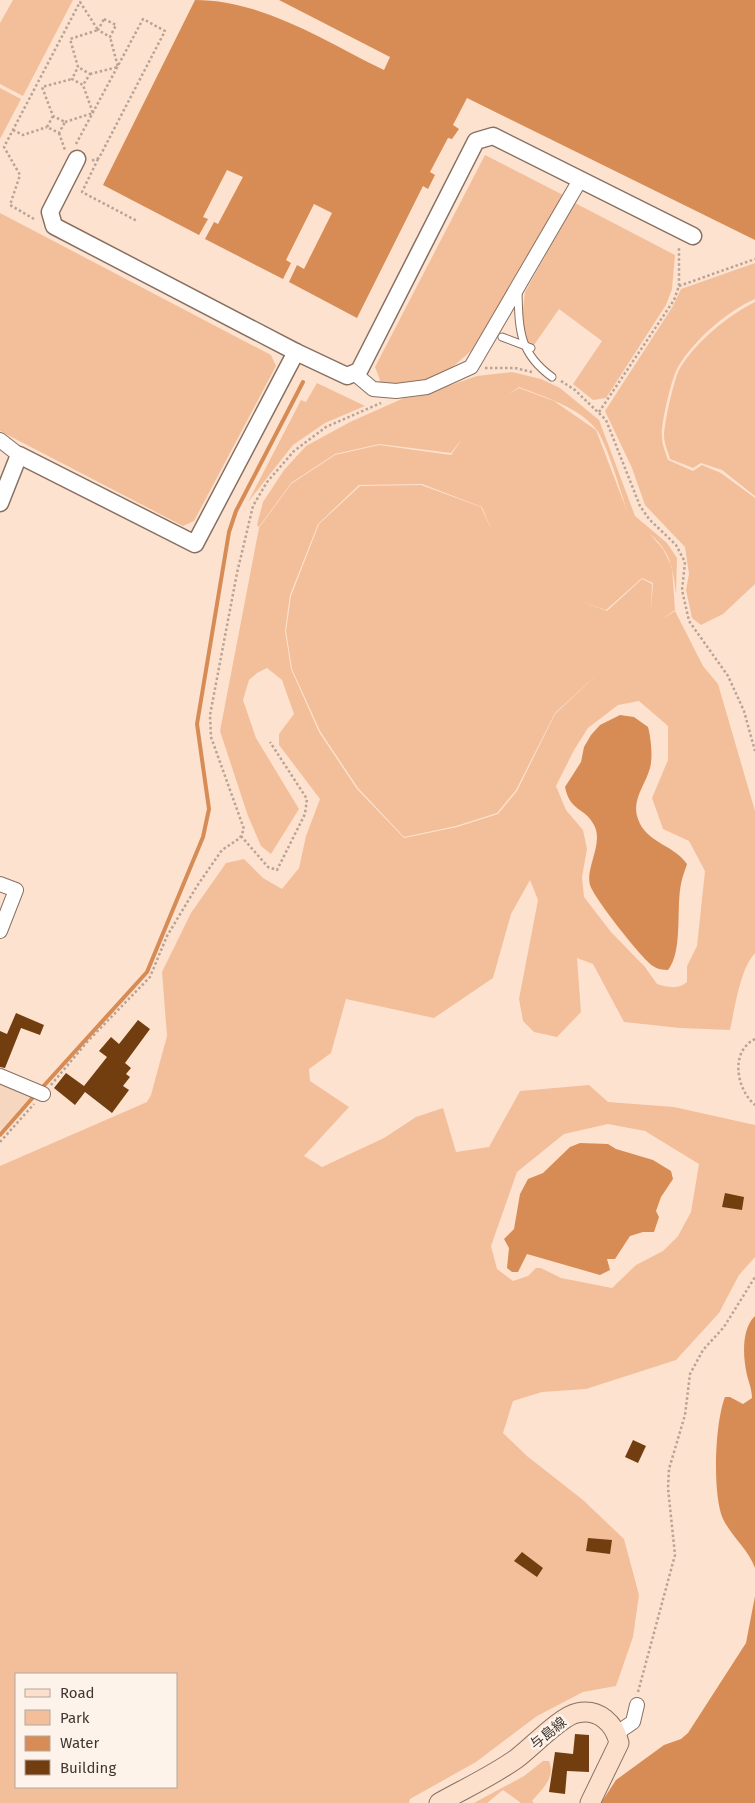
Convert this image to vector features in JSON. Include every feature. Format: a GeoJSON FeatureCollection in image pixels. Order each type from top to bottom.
{"type":"FeatureCollection","features":[{"type":"Feature","properties":{"kind":"main road","name":"与島線"},"geometry":{"type":"LineString","coordinates":[[438,1803],[516,1759],[570,1716],[588,1712],[598,1714],[607,1720],[617,1733]]}},
{"type":"Feature","properties":{"kind":"main road"},"geometry":{"type":"LineString","coordinates":[[590,1803],[616,1752],[619,1743],[617,1733]]}},
{"type":"Feature","properties":{"kind":"street"},"geometry":{"type":"LineString","coordinates":[[81,161],[50,212],[54,226],[296,352],[347,376],[359,371],[476,141],[493,136],[686,232]]}},
{"type":"Feature","properties":{"kind":"street"},"geometry":{"type":"LineString","coordinates":[[354,373],[373,389],[396,391],[427,387],[471,367],[580,180]]}},
{"type":"Feature","properties":{"kind":"street"},"geometry":{"type":"LineString","coordinates":[[0,440],[19,455],[195,544],[296,352]]}},
{"type":"Feature","properties":{"kind":"street"},"geometry":{"type":"LineString","coordinates":[[0,503],[19,455]]}},
{"type":"Feature","properties":{"kind":"street"},"geometry":{"type":"LineString","coordinates":[[0,884],[16,890],[0,931]]}},
{"type":"Feature","properties":{"kind":"street"},"geometry":{"type":"LineString","coordinates":[[0,1076],[40,1092]]}},
{"type":"Feature","properties":{"kind":"street"},"geometry":{"type":"LineString","coordinates":[[617,1733],[633,1722],[637,1705]]}},
{"type":"Feature","properties":{"kind":"lane"},"geometry":{"type":"LineString","coordinates":[[518,289],[520,328],[538,366],[552,376]]}},
{"type":"Feature","properties":{"kind":"lane"},"geometry":{"type":"LineString","coordinates":[[502,337],[528,346]]}},
{"type":"Feature","properties":{"kind":"path"},"geometry":{"type":"LineString","coordinates":[[34,220],[10,205],[20,175],[4,148],[80,2],[98,30],[110,37]]}},
{"type":"Feature","properties":{"kind":"path"},"geometry":{"type":"LineString","coordinates":[[70,40],[98,30],[104,19],[116,25],[110,37],[118,66]]}},
{"type":"Feature","properties":{"kind":"path"},"geometry":{"type":"LineString","coordinates":[[47,127],[59,134],[67,154],[75,146],[144,19],[165,31],[82,192],[137,221]]}},
{"type":"Feature","properties":{"kind":"path"},"geometry":{"type":"LineString","coordinates":[[62,35],[70,40],[78,67],[72,79]]}},
{"type":"Feature","properties":{"kind":"path"},"geometry":{"type":"LineString","coordinates":[[83,85],[90,74],[118,66]]}},
{"type":"Feature","properties":{"kind":"path"},"geometry":{"type":"LineString","coordinates":[[78,67],[90,74]]}},
{"type":"Feature","properties":{"kind":"path"},"geometry":{"type":"LineString","coordinates":[[36,85],[42,87],[72,79],[83,85],[93,113]]}},
{"type":"Feature","properties":{"kind":"path"},"geometry":{"type":"LineString","coordinates":[[42,87],[53,116],[65,122],[93,113]]}},
{"type":"Feature","properties":{"kind":"path"},"geometry":{"type":"LineString","coordinates":[[13,130],[23,135],[47,127],[53,116]]}},
{"type":"Feature","properties":{"kind":"path"},"geometry":{"type":"LineString","coordinates":[[59,134],[65,122]]}},
{"type":"Feature","properties":{"kind":"path"},"geometry":{"type":"LineString","coordinates":[[81,161],[99,158]]}},
{"type":"Feature","properties":{"kind":"path"},"geometry":{"type":"LineString","coordinates":[[599,412],[674,300],[679,286],[686,232]]}},
{"type":"Feature","properties":{"kind":"path"},"geometry":{"type":"LineString","coordinates":[[679,286],[755,259]]}},
{"type":"Feature","properties":{"kind":"path"},"geometry":{"type":"LineString","coordinates":[[471,367],[515,368],[552,376],[575,390],[606,420],[640,506],[649,519],[676,545],[685,562],[682,590],[689,621],[728,676],[744,711],[755,751]]}},
{"type":"Feature","properties":{"kind":"path"},"geometry":{"type":"LineString","coordinates":[[0,1142],[40,1092],[150,977],[167,936],[197,886],[222,850],[241,836],[244,829],[212,737],[210,715],[237,573],[253,506],[267,482],[294,451],[326,427],[384,402]]}},
{"type":"Feature","properties":{"kind":"path"},"geometry":{"type":"LineString","coordinates":[[241,836],[268,867],[277,870],[305,814],[307,799],[270,742]]}},
{"type":"Feature","properties":{"kind":"path"},"geometry":{"type":"LineString","coordinates":[[755,1039],[750,1042],[738,1058],[738,1078],[746,1098],[755,1106]]}},
{"type":"Feature","properties":{"kind":"path"},"geometry":{"type":"LineString","coordinates":[[637,1705],[638,1694],[675,1554],[668,1488],[669,1469],[685,1415],[690,1374],[703,1350],[724,1327],[755,1277]]}},
{"type":"Feature","properties":{"kind":"shaded area"},"geometry":{"type":"Polygon","coordinates":[[[0,1080],[33,1094],[0,1131],[0,1080]]]}},
{"type":"Feature","properties":{"kind":"green space"},"geometry":{"type":"Polygon","coordinates":[[[13,0],[73,0],[23,96],[0,84],[0,23],[13,0]]]}},
{"type":"Feature","properties":{"kind":"green space"},"geometry":{"type":"Polygon","coordinates":[[[0,88],[21,99],[0,139],[0,88]]]}},
{"type":"Feature","properties":{"kind":"green space"},"geometry":{"type":"Polygon","coordinates":[[[485,155],[565,196],[471,351],[448,371],[424,382],[403,383],[389,387],[378,384],[380,380],[375,367],[485,155]]]}},
{"type":"Feature","properties":{"kind":"green space"},"geometry":{"type":"Polygon","coordinates":[[[575,203],[675,255],[672,289],[666,305],[606,398],[593,400],[573,384],[602,341],[559,309],[534,345],[526,340],[522,318],[525,292],[575,203]]]}},
{"type":"Feature","properties":{"kind":"green space"},"geometry":{"type":"Polygon","coordinates":[[[0,213],[271,355],[276,366],[194,521],[183,526],[0,431],[0,213]]]}},
{"type":"Feature","properties":{"kind":"green space"},"geometry":{"type":"Polygon","coordinates":[[[755,263],[755,299],[733,311],[712,327],[685,357],[678,367],[673,380],[663,424],[662,441],[668,460],[693,471],[702,465],[721,473],[755,498],[755,584],[723,614],[701,625],[692,618],[686,590],[689,574],[685,547],[645,505],[632,468],[605,411],[673,306],[681,289],[755,263]]]}},
{"type":"Feature","properties":{"kind":"green space"},"geometry":{"type":"Polygon","coordinates":[[[755,302],[755,496],[722,470],[701,463],[693,468],[670,459],[664,436],[670,401],[680,368],[695,348],[713,330],[734,314],[755,302]]]}},
{"type":"Feature","properties":{"kind":"green space"},"geometry":{"type":"Polygon","coordinates":[[[512,372],[541,379],[560,388],[599,420],[635,516],[667,543],[677,558],[676,594],[672,569],[675,610],[661,620],[675,611],[703,666],[718,684],[755,811],[755,953],[745,969],[730,1030],[680,1028],[624,1022],[593,964],[577,958],[581,1012],[557,1037],[534,1032],[523,1021],[519,999],[538,900],[530,880],[511,914],[493,978],[434,1018],[346,999],[331,1053],[309,1069],[310,1081],[349,1107],[304,1156],[322,1167],[384,1138],[416,1117],[443,1108],[456,1152],[489,1147],[520,1091],[589,1085],[608,1102],[674,1107],[755,1125],[755,1257],[739,1275],[719,1313],[676,1360],[586,1389],[542,1392],[513,1401],[503,1433],[527,1456],[583,1500],[624,1539],[639,1595],[633,1637],[616,1686],[583,1692],[537,1716],[476,1762],[410,1799],[409,1803],[0,1803],[0,1166],[147,1102],[151,1095],[167,1036],[162,972],[191,913],[226,863],[244,859],[263,878],[282,889],[299,868],[306,836],[320,799],[279,745],[279,734],[294,714],[282,680],[267,668],[257,673],[249,680],[243,700],[256,738],[299,809],[271,854],[261,846],[248,816],[220,731],[259,528],[291,484],[335,455],[379,445],[451,455],[462,439],[451,453],[379,444],[335,454],[291,483],[259,527],[257,525],[263,502],[284,470],[306,446],[350,422],[404,398],[419,396],[477,376],[512,372]],[[519,387],[509,394],[519,388],[554,401],[519,387]],[[554,401],[596,430],[629,516],[605,445],[596,429],[589,421],[554,401]],[[422,484],[359,485],[318,524],[290,595],[285,631],[291,669],[319,732],[357,789],[404,838],[457,827],[498,814],[517,791],[555,714],[602,670],[555,713],[516,790],[497,813],[456,826],[404,837],[358,788],[320,731],[292,669],[286,631],[291,596],[319,524],[360,486],[421,485],[481,507],[492,531],[482,507],[422,484]],[[650,534],[663,549],[671,565],[667,554],[657,541],[650,534]],[[642,578],[606,610],[582,602],[607,611],[642,579],[652,584],[651,611],[653,583],[642,578]],[[639,701],[618,705],[588,728],[574,750],[556,786],[566,810],[583,830],[587,849],[582,877],[584,897],[611,932],[645,967],[657,984],[676,987],[687,982],[687,966],[697,946],[705,871],[689,841],[663,829],[652,798],[668,760],[668,726],[639,701]],[[608,1124],[564,1134],[517,1172],[491,1246],[497,1269],[513,1281],[528,1276],[536,1268],[541,1268],[561,1278],[612,1288],[636,1265],[663,1251],[678,1236],[691,1212],[699,1164],[645,1131],[608,1124]]]}},
{"type":"Feature","properties":{"kind":"green space"},"geometry":{"type":"Polygon","coordinates":[[[317,383],[365,406],[325,423],[293,445],[248,502],[301,400],[306,402],[317,383]]]}},
{"type":"Feature","properties":{"kind":"green space"},"geometry":{"type":"Polygon","coordinates":[[[543,1761],[549,1761],[551,1773],[544,1788],[532,1801],[534,1803],[521,1803],[503,1790],[487,1803],[474,1803],[524,1776],[543,1761]]]}},
{"type":"Feature","properties":{"kind":"water"},"geometry":{"type":"Polygon","coordinates":[[[195,0],[245,7],[269,15],[316,35],[384,70],[390,57],[279,0],[755,0],[755,240],[467,98],[453,125],[459,129],[452,139],[448,138],[430,172],[435,175],[428,189],[423,186],[357,318],[289,282],[297,265],[304,269],[332,213],[314,204],[286,260],[291,263],[283,279],[205,239],[214,222],[218,224],[243,177],[227,170],[203,217],[208,219],[199,235],[103,185],[195,0]]]}},
{"type":"Feature","properties":{"kind":"water"},"geometry":{"type":"Polygon","coordinates":[[[620,715],[634,717],[648,727],[650,736],[651,764],[637,799],[636,812],[638,819],[642,827],[653,839],[675,852],[687,864],[680,894],[676,952],[668,970],[656,968],[647,961],[619,928],[593,892],[589,878],[596,847],[596,832],[590,819],[570,801],[565,787],[581,762],[584,747],[591,735],[600,725],[620,715]]]}},
{"type":"Feature","properties":{"kind":"water"},"geometry":{"type":"Polygon","coordinates":[[[580,1143],[608,1144],[616,1149],[653,1160],[671,1171],[673,1179],[661,1197],[656,1211],[659,1217],[654,1232],[643,1232],[630,1236],[615,1259],[607,1259],[610,1270],[600,1275],[527,1254],[518,1272],[512,1272],[507,1268],[509,1248],[504,1239],[514,1229],[520,1194],[528,1179],[543,1173],[570,1147],[580,1143]]]}},
{"type":"Feature","properties":{"kind":"water"},"geometry":{"type":"Polygon","coordinates":[[[755,1316],[755,1568],[723,1519],[717,1493],[716,1458],[719,1423],[725,1397],[730,1397],[743,1404],[752,1398],[746,1368],[744,1344],[747,1328],[755,1316]]]}},
{"type":"Feature","properties":{"kind":"water"},"geometry":{"type":"Polygon","coordinates":[[[755,1596],[755,1803],[601,1803],[616,1780],[664,1745],[681,1739],[688,1733],[746,1643],[755,1596]]]}},
{"type":"Feature","properties":{"kind":"building"},"geometry":{"type":"Polygon","coordinates":[[[16,1013],[44,1025],[40,1035],[21,1028],[5,1068],[0,1067],[0,1031],[7,1034],[16,1013]]]}},
{"type":"Feature","properties":{"kind":"building"},"geometry":{"type":"Polygon","coordinates":[[[138,1020],[150,1029],[125,1063],[131,1068],[126,1074],[130,1077],[123,1086],[129,1090],[112,1113],[85,1092],[75,1105],[54,1088],[66,1073],[84,1086],[107,1057],[99,1051],[111,1037],[119,1044],[138,1020]]]}},
{"type":"Feature","properties":{"kind":"building"},"geometry":{"type":"Polygon","coordinates":[[[725,1193],[744,1197],[742,1210],[722,1207],[725,1193]]]}},
{"type":"Feature","properties":{"kind":"building"},"geometry":{"type":"Polygon","coordinates":[[[633,1440],[646,1446],[638,1463],[625,1457],[633,1440]]]}},
{"type":"Feature","properties":{"kind":"building"},"geometry":{"type":"Polygon","coordinates":[[[588,1538],[612,1540],[610,1554],[586,1551],[588,1538]]]}},
{"type":"Feature","properties":{"kind":"building"},"geometry":{"type":"Polygon","coordinates":[[[522,1552],[543,1568],[537,1577],[514,1561],[522,1552]]]}},
{"type":"Feature","properties":{"kind":"building"},"geometry":{"type":"Polygon","coordinates":[[[575,1734],[589,1735],[589,1772],[567,1771],[565,1794],[549,1792],[555,1752],[573,1754],[575,1734]]]}},
{"type":"Feature","properties":{"kind":"waterway"},"geometry":{"type":"LineString","coordinates":[[40,1090],[147,972],[203,837],[209,809],[197,724],[229,532],[236,511],[303,382]]}},
{"type":"Feature","properties":{"kind":"waterway"},"geometry":{"type":"LineString","coordinates":[[0,1135],[35,1095]]}}]}
